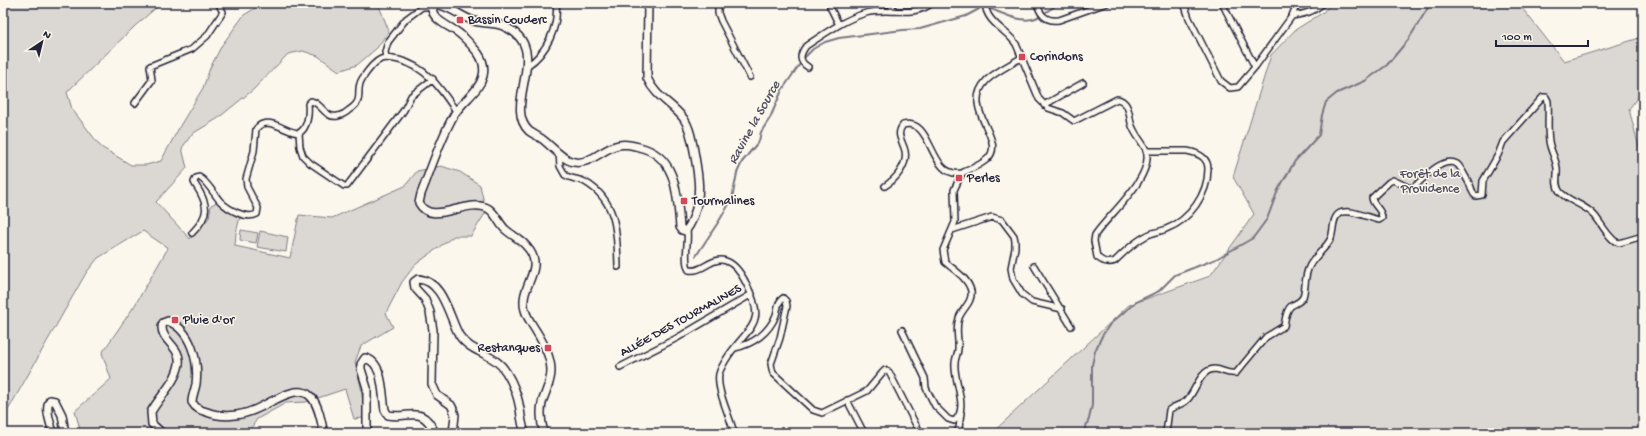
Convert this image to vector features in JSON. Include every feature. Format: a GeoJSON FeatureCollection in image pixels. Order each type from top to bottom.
{"type":"FeatureCollection","features":[{"type":"Feature","properties":{"kind":"main road"},"geometry":{"type":"LineString","coordinates":[[544,433],[541,411],[542,402],[549,386],[551,369],[542,343],[524,309],[524,298],[535,262],[527,247],[504,229],[495,215],[486,207],[475,205],[433,213],[424,211],[419,203],[421,194],[456,111],[478,85],[482,77],[484,67],[481,57],[475,49],[460,35],[435,17],[432,13],[433,7],[435,5],[441,5],[469,19],[492,23],[511,30],[518,36],[525,48],[527,66],[522,95],[521,119],[530,131],[566,159],[579,163],[593,158],[616,145],[623,144],[643,148],[660,158],[671,172],[679,199],[680,227],[683,231],[687,230],[697,206],[699,181],[691,137],[687,125],[683,118],[656,94],[647,78],[648,3]]}},
{"type":"Feature","properties":{"kind":"main road"},"geometry":{"type":"LineString","coordinates":[[453,433],[455,415],[453,409],[451,405],[437,395],[432,384],[432,320],[428,305],[415,288],[414,282],[418,279],[428,281],[441,296],[459,334],[464,341],[470,346],[492,357],[502,366],[514,388],[525,433]]}},
{"type":"Feature","properties":{"kind":"main road"},"geometry":{"type":"LineString","coordinates":[[162,433],[152,424],[151,412],[167,390],[177,372],[179,358],[178,352],[165,337],[162,330],[163,323],[168,321],[182,330],[187,336],[192,348],[196,376],[192,402],[197,409],[212,414],[233,415],[254,410],[297,391],[312,397],[316,404],[324,433]]}},
{"type":"Feature","properties":{"kind":"main road"},"geometry":{"type":"LineString","coordinates":[[367,433],[367,388],[361,369],[361,364],[365,358],[372,361],[378,367],[385,410],[388,415],[419,415],[428,422],[435,433]]}},
{"type":"Feature","properties":{"kind":"main road"},"geometry":{"type":"LineString","coordinates":[[53,433],[47,404],[50,400],[55,401],[60,408],[65,433]]}},
{"type":"Feature","properties":{"kind":"street"},"geometry":{"type":"LineString","coordinates":[[135,103],[152,80],[150,66],[192,49],[206,36],[223,12],[218,3]]}},
{"type":"Feature","properties":{"kind":"street"},"geometry":{"type":"LineString","coordinates":[[527,66],[542,52],[552,35],[557,16],[556,3]]}},
{"type":"Feature","properties":{"kind":"street"},"geometry":{"type":"LineString","coordinates":[[718,3],[718,13],[721,21],[750,77]]}},
{"type":"Feature","properties":{"kind":"street"},"geometry":{"type":"LineString","coordinates":[[830,3],[830,7],[839,25]]}},
{"type":"Feature","properties":{"kind":"street"},"geometry":{"type":"LineString","coordinates":[[889,3],[895,11]]}},
{"type":"Feature","properties":{"kind":"street"},"geometry":{"type":"LineString","coordinates":[[808,67],[803,64],[800,58],[806,46],[839,25],[864,13],[880,10],[918,10],[932,3]]}},
{"type":"Feature","properties":{"kind":"street"},"geometry":{"type":"LineString","coordinates":[[985,3],[987,14],[990,19],[1012,38],[1020,51],[1035,91],[1044,105],[1074,121],[1114,100],[1121,100],[1127,105],[1132,126],[1146,151],[1146,167],[1139,180],[1096,235],[1094,241],[1097,257],[1106,262],[1110,263],[1115,260],[1138,240],[1147,235],[1173,226],[1191,211],[1203,194],[1208,174],[1207,161],[1204,158],[1194,152],[1187,151],[1146,151]]}},
{"type":"Feature","properties":{"kind":"street"},"geometry":{"type":"LineString","coordinates":[[1036,3],[1043,16],[1052,21],[1059,20],[1107,3]]}},
{"type":"Feature","properties":{"kind":"street"},"geometry":{"type":"LineString","coordinates":[[1184,3],[1189,18],[1221,81],[1225,86],[1230,88],[1238,87],[1255,67],[1292,16],[1297,3]]}},
{"type":"Feature","properties":{"kind":"street"},"geometry":{"type":"LineString","coordinates":[[1222,3],[1255,67]]}},
{"type":"Feature","properties":{"kind":"street"},"geometry":{"type":"LineString","coordinates":[[1292,16],[1310,12],[1317,9],[1323,3]]}},
{"type":"Feature","properties":{"kind":"street"},"geometry":{"type":"LineString","coordinates":[[386,58],[385,52],[388,42],[406,19],[422,7],[433,7]]}},
{"type":"Feature","properties":{"kind":"street"},"geometry":{"type":"LineString","coordinates":[[885,186],[897,176],[903,164],[905,152],[899,132],[903,125],[907,124],[918,128],[923,132],[941,166],[947,171],[958,174],[962,173],[987,160],[993,149],[991,137],[980,114],[978,106],[978,97],[981,88],[986,80],[1022,57]]}},
{"type":"Feature","properties":{"kind":"street"},"geometry":{"type":"LineString","coordinates":[[299,133],[304,129],[308,114],[309,102],[317,103],[330,116],[333,117],[342,115],[358,103],[360,96],[359,85],[362,78],[377,62],[386,58],[406,62],[432,79],[456,111]]}},
{"type":"Feature","properties":{"kind":"street"},"geometry":{"type":"LineString","coordinates":[[299,133],[301,152],[307,160],[344,186],[347,186],[364,166],[404,110],[411,96],[432,79]]}},
{"type":"Feature","properties":{"kind":"street"},"geometry":{"type":"LineString","coordinates":[[1044,105],[1083,83]]}},
{"type":"Feature","properties":{"kind":"street"},"geometry":{"type":"LineString","coordinates":[[1166,433],[1169,410],[1174,405],[1188,400],[1201,377],[1207,371],[1214,369],[1232,374],[1236,373],[1266,337],[1284,326],[1288,310],[1291,306],[1300,302],[1303,297],[1306,273],[1310,265],[1330,239],[1334,220],[1339,214],[1344,211],[1379,220],[1382,218],[1382,215],[1372,198],[1389,182],[1393,180],[1410,188],[1414,187],[1433,169],[1440,165],[1452,163],[1458,165],[1470,184],[1473,194],[1476,196],[1482,195],[1483,181],[1498,155],[1503,142],[1543,97],[1546,97],[1548,101],[1549,140],[1557,167],[1556,185],[1560,192],[1589,209],[1615,242],[1643,236]]}},
{"type":"Feature","properties":{"kind":"street"},"geometry":{"type":"LineString","coordinates":[[192,233],[203,220],[206,212],[205,200],[194,182],[196,178],[199,177],[202,179],[226,206],[240,213],[254,216],[258,212],[258,208],[247,187],[246,180],[254,151],[256,129],[265,122],[299,133]]}},
{"type":"Feature","properties":{"kind":"street"},"geometry":{"type":"LineString","coordinates":[[559,153],[560,166],[565,175],[584,182],[592,187],[601,196],[609,208],[617,230],[618,268]]}},
{"type":"Feature","properties":{"kind":"street"},"geometry":{"type":"LineString","coordinates":[[956,433],[962,420],[961,405],[955,379],[955,364],[959,348],[957,327],[962,311],[970,300],[971,292],[963,277],[945,262],[943,250],[952,230],[956,210],[953,197],[954,190],[962,173]]}},
{"type":"Feature","properties":{"kind":"street"},"geometry":{"type":"LineString","coordinates":[[952,230],[992,217],[1002,220],[1014,236],[1015,248],[1011,268],[1013,279],[1022,294],[1032,302],[1062,309]]}},
{"type":"Feature","properties":{"kind":"street","name":"ALLÉE DES TOURMALINES"},"geometry":{"type":"LineString","coordinates":[[687,230],[688,246],[686,265],[689,270],[698,270],[714,260],[726,261],[732,264],[742,276],[752,294],[756,311],[756,318],[753,325],[721,369],[719,381],[734,433]]}},
{"type":"Feature","properties":{"kind":"street"},"geometry":{"type":"LineString","coordinates":[[1034,266],[1062,309],[1071,326]]}},
{"type":"Feature","properties":{"kind":"street","name":"ALLÉE DES TOURMALINES"},"geometry":{"type":"LineString","coordinates":[[620,367],[677,338],[752,294]]}},
{"type":"Feature","properties":{"kind":"street"},"geometry":{"type":"LineString","coordinates":[[735,348],[751,343],[760,337],[772,323],[778,304],[783,298],[787,306],[780,338],[772,364],[773,373],[817,413],[822,413],[867,391],[885,370],[893,376],[917,426],[922,433]]}},
{"type":"Feature","properties":{"kind":"street"},"geometry":{"type":"LineString","coordinates":[[902,330],[925,378],[926,388],[935,406],[941,414],[951,421],[958,418],[961,412]]}},
{"type":"Feature","properties":{"kind":"street"},"geometry":{"type":"LineString","coordinates":[[847,400],[864,433]]}},
{"type":"Feature","properties":{"kind":"green space"},"geometry":{"type":"Polygon","coordinates":[[[3,3],[177,3],[158,6],[135,26],[67,92],[72,109],[101,147],[131,165],[146,165],[161,161],[203,88],[210,68],[222,45],[244,15],[257,7],[275,3],[382,3],[379,6],[389,31],[377,48],[357,65],[339,71],[318,56],[303,51],[288,54],[254,89],[217,119],[192,134],[182,148],[187,168],[156,202],[190,239],[209,218],[211,205],[217,202],[225,210],[240,217],[236,233],[235,246],[290,258],[299,215],[332,218],[405,186],[417,171],[441,166],[460,172],[480,185],[486,212],[471,236],[454,236],[415,265],[402,282],[386,313],[393,327],[361,346],[355,362],[361,387],[364,411],[363,418],[354,419],[345,389],[306,402],[286,403],[257,419],[248,433],[81,433],[75,411],[111,379],[102,353],[135,305],[168,248],[143,231],[98,258],[86,273],[3,419],[3,3]]]}},
{"type":"Feature","properties":{"kind":"green space","name":"Forêt de la Providence"},"geometry":{"type":"Polygon","coordinates":[[[1333,3],[1518,3],[1564,61],[1643,37],[1643,90],[1629,109],[1643,163],[1643,433],[992,433],[1129,305],[1210,276],[1254,214],[1233,177],[1271,55],[1295,30],[1322,13],[1333,3]]]}},
{"type":"Feature","properties":{"kind":"green space"},"geometry":{"type":"Polygon","coordinates":[[[241,230],[258,233],[256,243],[240,240],[241,230]]]}},
{"type":"Feature","properties":{"kind":"green space"},"geometry":{"type":"Polygon","coordinates":[[[260,231],[288,237],[286,252],[257,247],[260,231]]]}},
{"type":"Feature","properties":{"kind":"waterway","name":"Ravine la Source"},"geometry":{"type":"LineString","coordinates":[[1046,12],[1060,3]]}},
{"type":"Feature","properties":{"kind":"waterway"},"geometry":{"type":"LineString","coordinates":[[1083,433],[1089,419],[1092,405],[1092,365],[1095,351],[1110,324],[1136,302],[1159,291],[1175,275],[1216,259],[1253,238],[1267,219],[1278,190],[1295,161],[1319,135],[1322,115],[1326,102],[1337,93],[1365,81],[1387,65],[1408,40],[1431,3]]}},
{"type":"Feature","properties":{"kind":"waterway","name":"Ravine la Source"},"geometry":{"type":"LineString","coordinates":[[988,8],[1020,19],[1026,20],[1038,17]]}},
{"type":"Feature","properties":{"kind":"waterway","name":"Ravine la Source"},"geometry":{"type":"LineString","coordinates":[[696,256],[732,199],[737,173],[742,162],[759,141],[761,132],[770,118],[782,90],[804,58],[813,49],[825,42],[839,38],[920,29],[966,16],[979,9]]}},
{"type":"Feature","properties":{"kind":"place","name":"Bassin Couderc"},"geometry":{"type":"Point","coordinates":[460,20]}},
{"type":"Feature","properties":{"kind":"place","name":"Corindons"},"geometry":{"type":"Point","coordinates":[1022,57]}},
{"type":"Feature","properties":{"kind":"place","name":"Perles"},"geometry":{"type":"Point","coordinates":[959,178]}},
{"type":"Feature","properties":{"kind":"place","name":"Tourmalines"},"geometry":{"type":"Point","coordinates":[684,201]}},
{"type":"Feature","properties":{"kind":"place","name":"Pluie d'or"},"geometry":{"type":"Point","coordinates":[175,320]}},
{"type":"Feature","properties":{"kind":"place","name":"Restanques"},"geometry":{"type":"Point","coordinates":[548,348]}}]}
